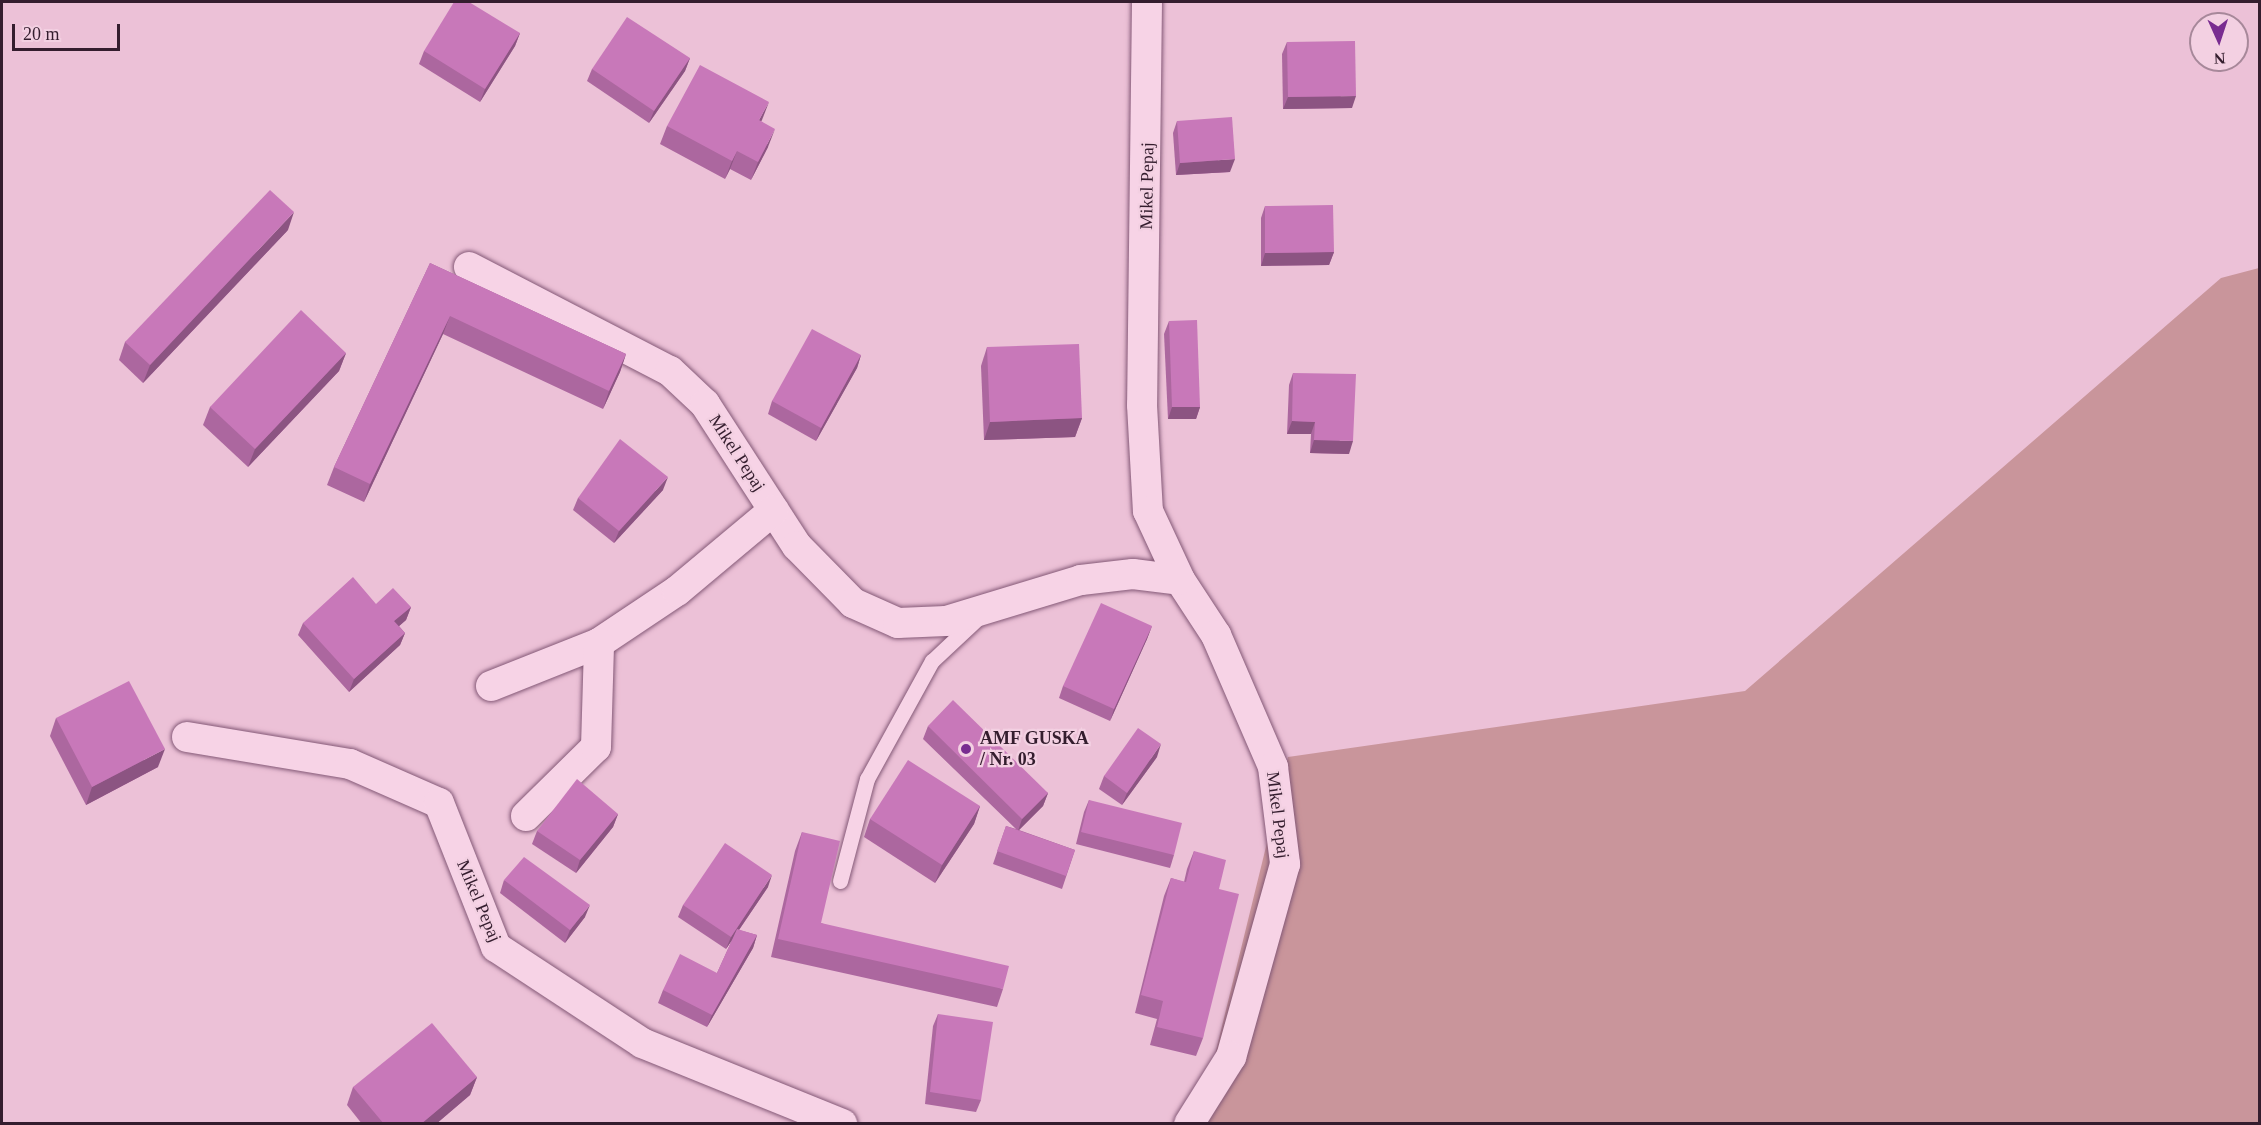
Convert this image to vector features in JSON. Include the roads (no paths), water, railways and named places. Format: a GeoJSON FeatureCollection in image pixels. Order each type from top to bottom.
{"type":"FeatureCollection","features":[{"type":"Feature","properties":{"kind":"street","name":"Mikel Pepaj"},"geometry":{"type":"LineString","coordinates":[[1146,2],[1142,405],[1148,511],[1180,580],[1216,635],[1273,768],[1285,864],[1231,1057],[1189,1124]]}},
{"type":"Feature","properties":{"kind":"street","name":"Mikel Pepaj"},"geometry":{"type":"LineString","coordinates":[[469,267],[670,371],[705,404],[797,546],[853,603],[898,623],[946,621],[1081,580],[1133,574],[1180,580]]}},
{"type":"Feature","properties":{"kind":"street"},"geometry":{"type":"LineString","coordinates":[[491,686],[599,643],[677,591],[774,510]]}},
{"type":"Feature","properties":{"kind":"street"},"geometry":{"type":"LineString","coordinates":[[526,816],[596,747],[599,643]]}},
{"type":"Feature","properties":{"kind":"street","name":"Mikel Pepaj"},"geometry":{"type":"LineString","coordinates":[[187,737],[350,764],[439,803],[496,947],[642,1043],[842,1124]]}},
{"type":"Feature","properties":{"kind":"lane","name":"Mikel Pepaj"},"geometry":{"type":"LineString","coordinates":[[840,881],[867,779],[902,713],[932,661],[989,608]]}},
{"type":"Feature","properties":{"kind":"place","name":"AMF GUSKA / Nr. 03"},"geometry":{"type":"Point","coordinates":[966,749]}}]}
